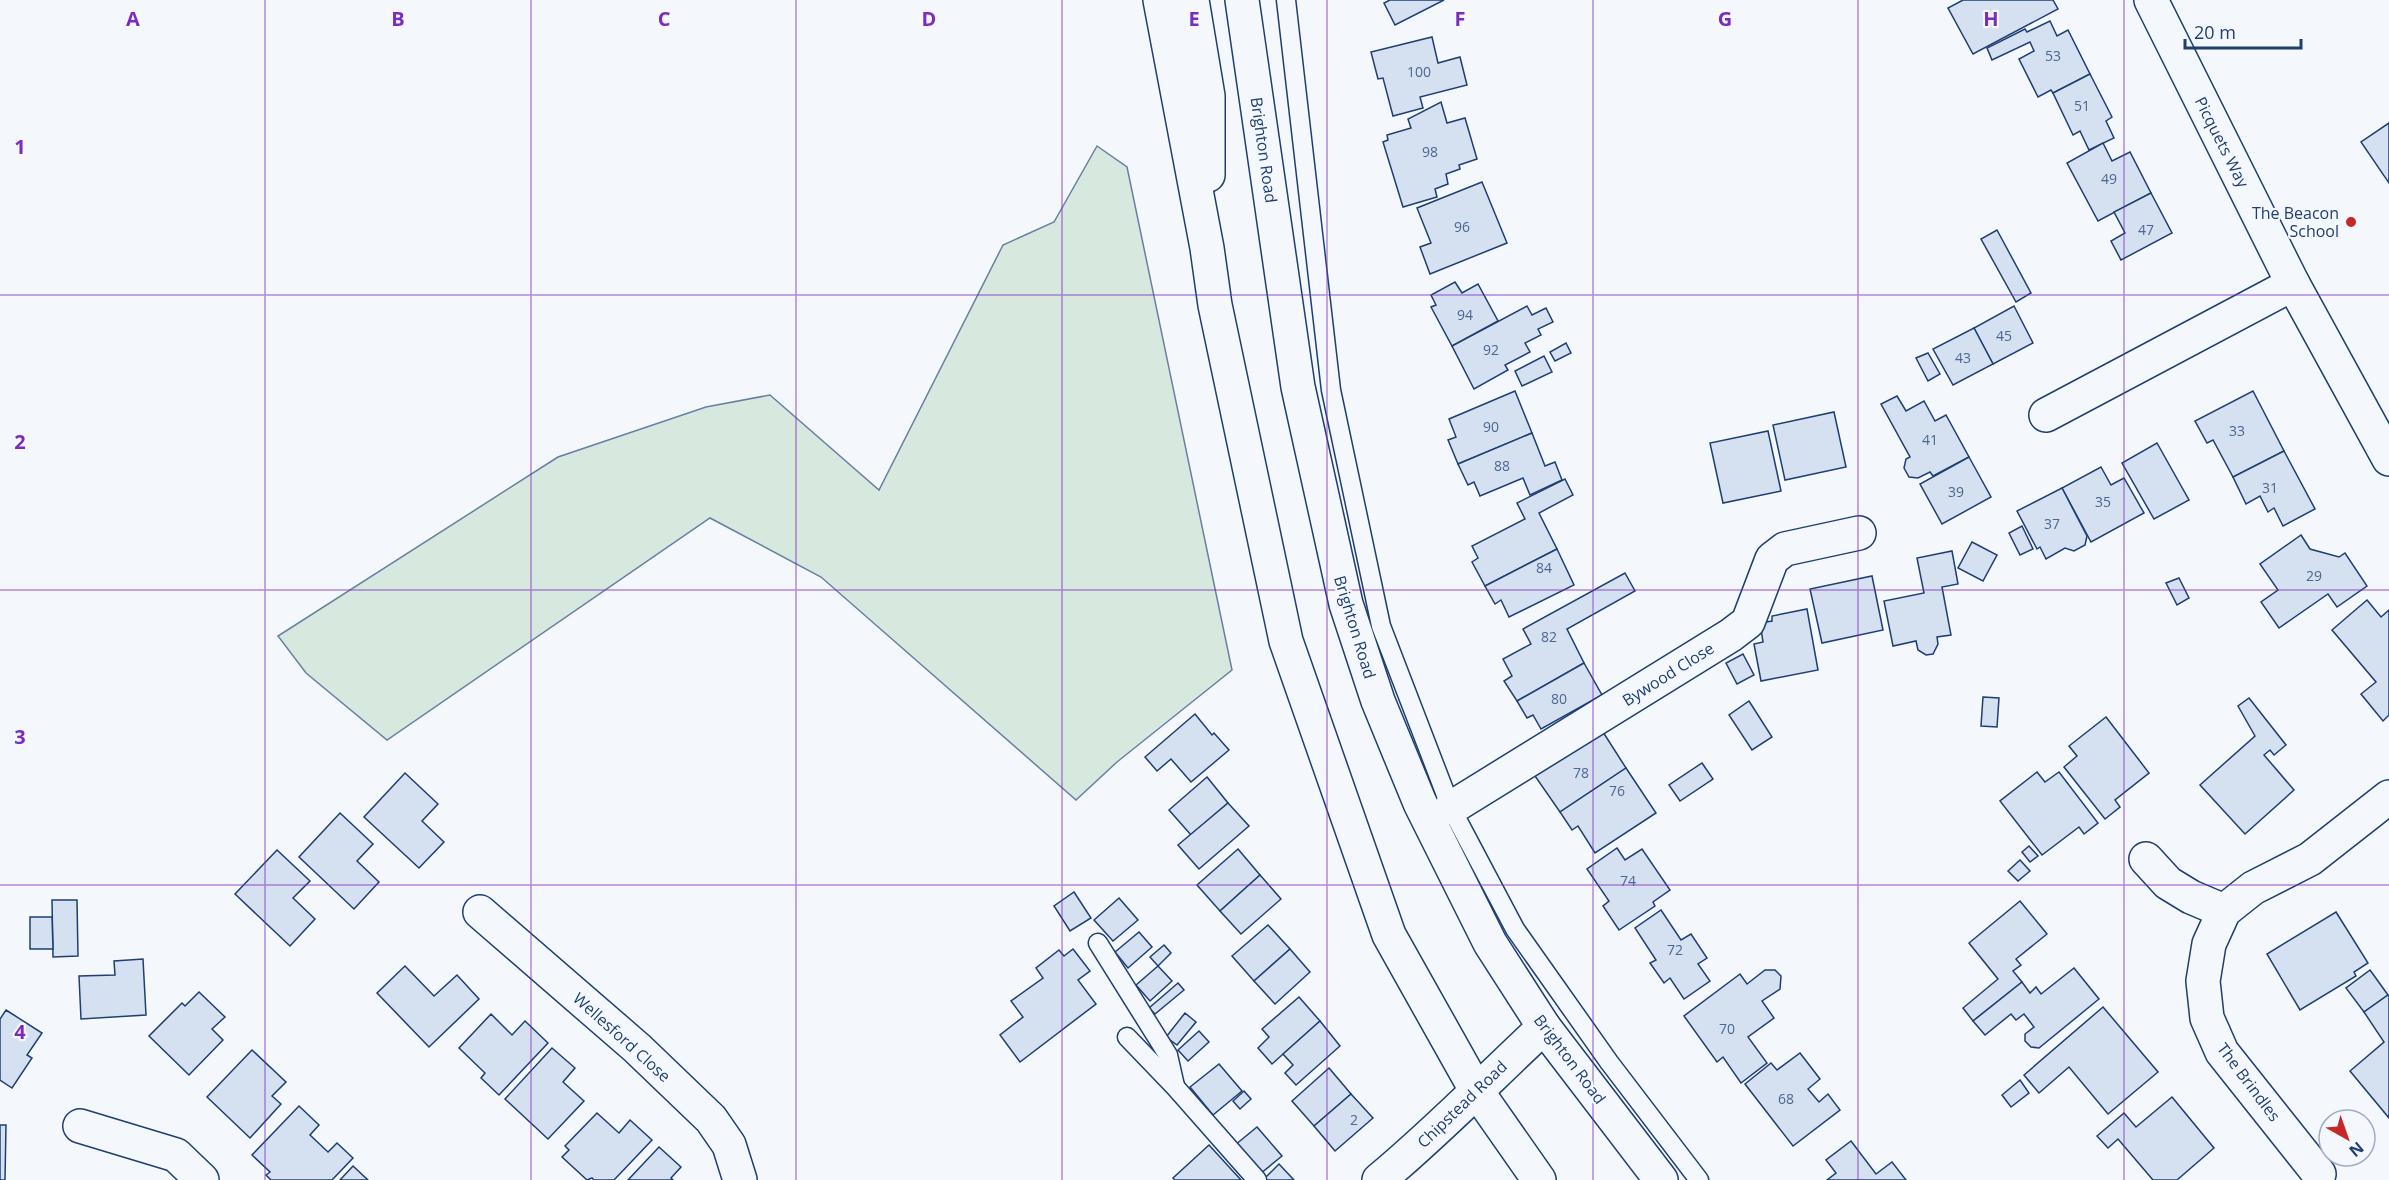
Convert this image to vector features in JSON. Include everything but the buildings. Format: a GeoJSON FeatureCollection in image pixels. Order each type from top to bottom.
{"type":"FeatureCollection","features":[{"type":"Feature","properties":{"kind":"main road"},"geometry":{"type":"LineString","coordinates":[[1160,0],[1207,248],[1215,305],[1286,641],[1389,935],[1476,1090],[1539,1180]]}},
{"type":"Feature","properties":{"kind":"main road"},"geometry":{"type":"LineString","coordinates":[[1192,0],[1208,96],[1207,248]]}},
{"type":"Feature","properties":{"kind":"main road","name":"Brighton Road"},"geometry":{"type":"LineString","coordinates":[[1242,0],[1298,387],[1346,604],[1378,701],[1420,803],[1490,943],[1544,1027],[1661,1180]]}},
{"type":"Feature","properties":{"kind":"main road","name":"Picquets Way"},"geometry":{"type":"LineString","coordinates":[[2151,0],[2293,284],[2389,459]]}},
{"type":"Feature","properties":{"kind":"main road"},"geometry":{"type":"LineString","coordinates":[[2046,415],[2293,284]]}},
{"type":"Feature","properties":{"kind":"main road","name":"Bywood Close"},"geometry":{"type":"LineString","coordinates":[[1452,808],[1731,636],[1748,622],[1772,559],[1785,549],[1859,533]]}},
{"type":"Feature","properties":{"kind":"main road","name":"The Brindles"},"geometry":{"type":"LineString","coordinates":[[2319,1174],[2222,1052],[2207,1018],[2203,981],[2209,944],[2224,911],[2253,888],[2310,859],[2389,797]]}},
{"type":"Feature","properties":{"kind":"main road"},"geometry":{"type":"LineString","coordinates":[[2146,859],[2168,883],[2191,897],[2224,911]]}},
{"type":"Feature","properties":{"kind":"main road","name":"Wellesford Close"},"geometry":{"type":"LineString","coordinates":[[480,912],[637,1048],[711,1119],[729,1145],[740,1180]]}},
{"type":"Feature","properties":{"kind":"main road","name":"Chipstead Road"},"geometry":{"type":"LineString","coordinates":[[1379,1180],[1418,1147],[1544,1027]]}},
{"type":"Feature","properties":{"kind":"main road"},"geometry":{"type":"LineString","coordinates":[[80,1126],[176,1155],[202,1180]]}},
{"type":"Feature","properties":{"kind":"lane"},"geometry":{"type":"LineString","coordinates":[[1286,0],[1333,401],[1381,626],[1452,808],[1515,929],[1609,1062],[1699,1180]]}},
{"type":"Feature","properties":{"kind":"lane"},"geometry":{"type":"LineString","coordinates":[[1098,942],[1168,1055],[1176,1088]]}},
{"type":"Feature","properties":{"kind":"lane"},"geometry":{"type":"LineString","coordinates":[[1127,1037],[1176,1088],[1257,1180]]}},
{"type":"Feature","properties":{"kind":"shaded area"},"geometry":{"type":"Polygon","coordinates":[[[1097,146],[1127,167],[1232,670],[1117,762],[1076,800],[821,577],[710,518],[387,740],[306,673],[278,636],[558,457],[706,407],[770,395],[879,490],[1003,245],[1054,222],[1097,146]]]}},
{"type":"Feature","properties":{"kind":"place","name":"The Beacon School"},"geometry":{"type":"Point","coordinates":[2351,222]}}]}
